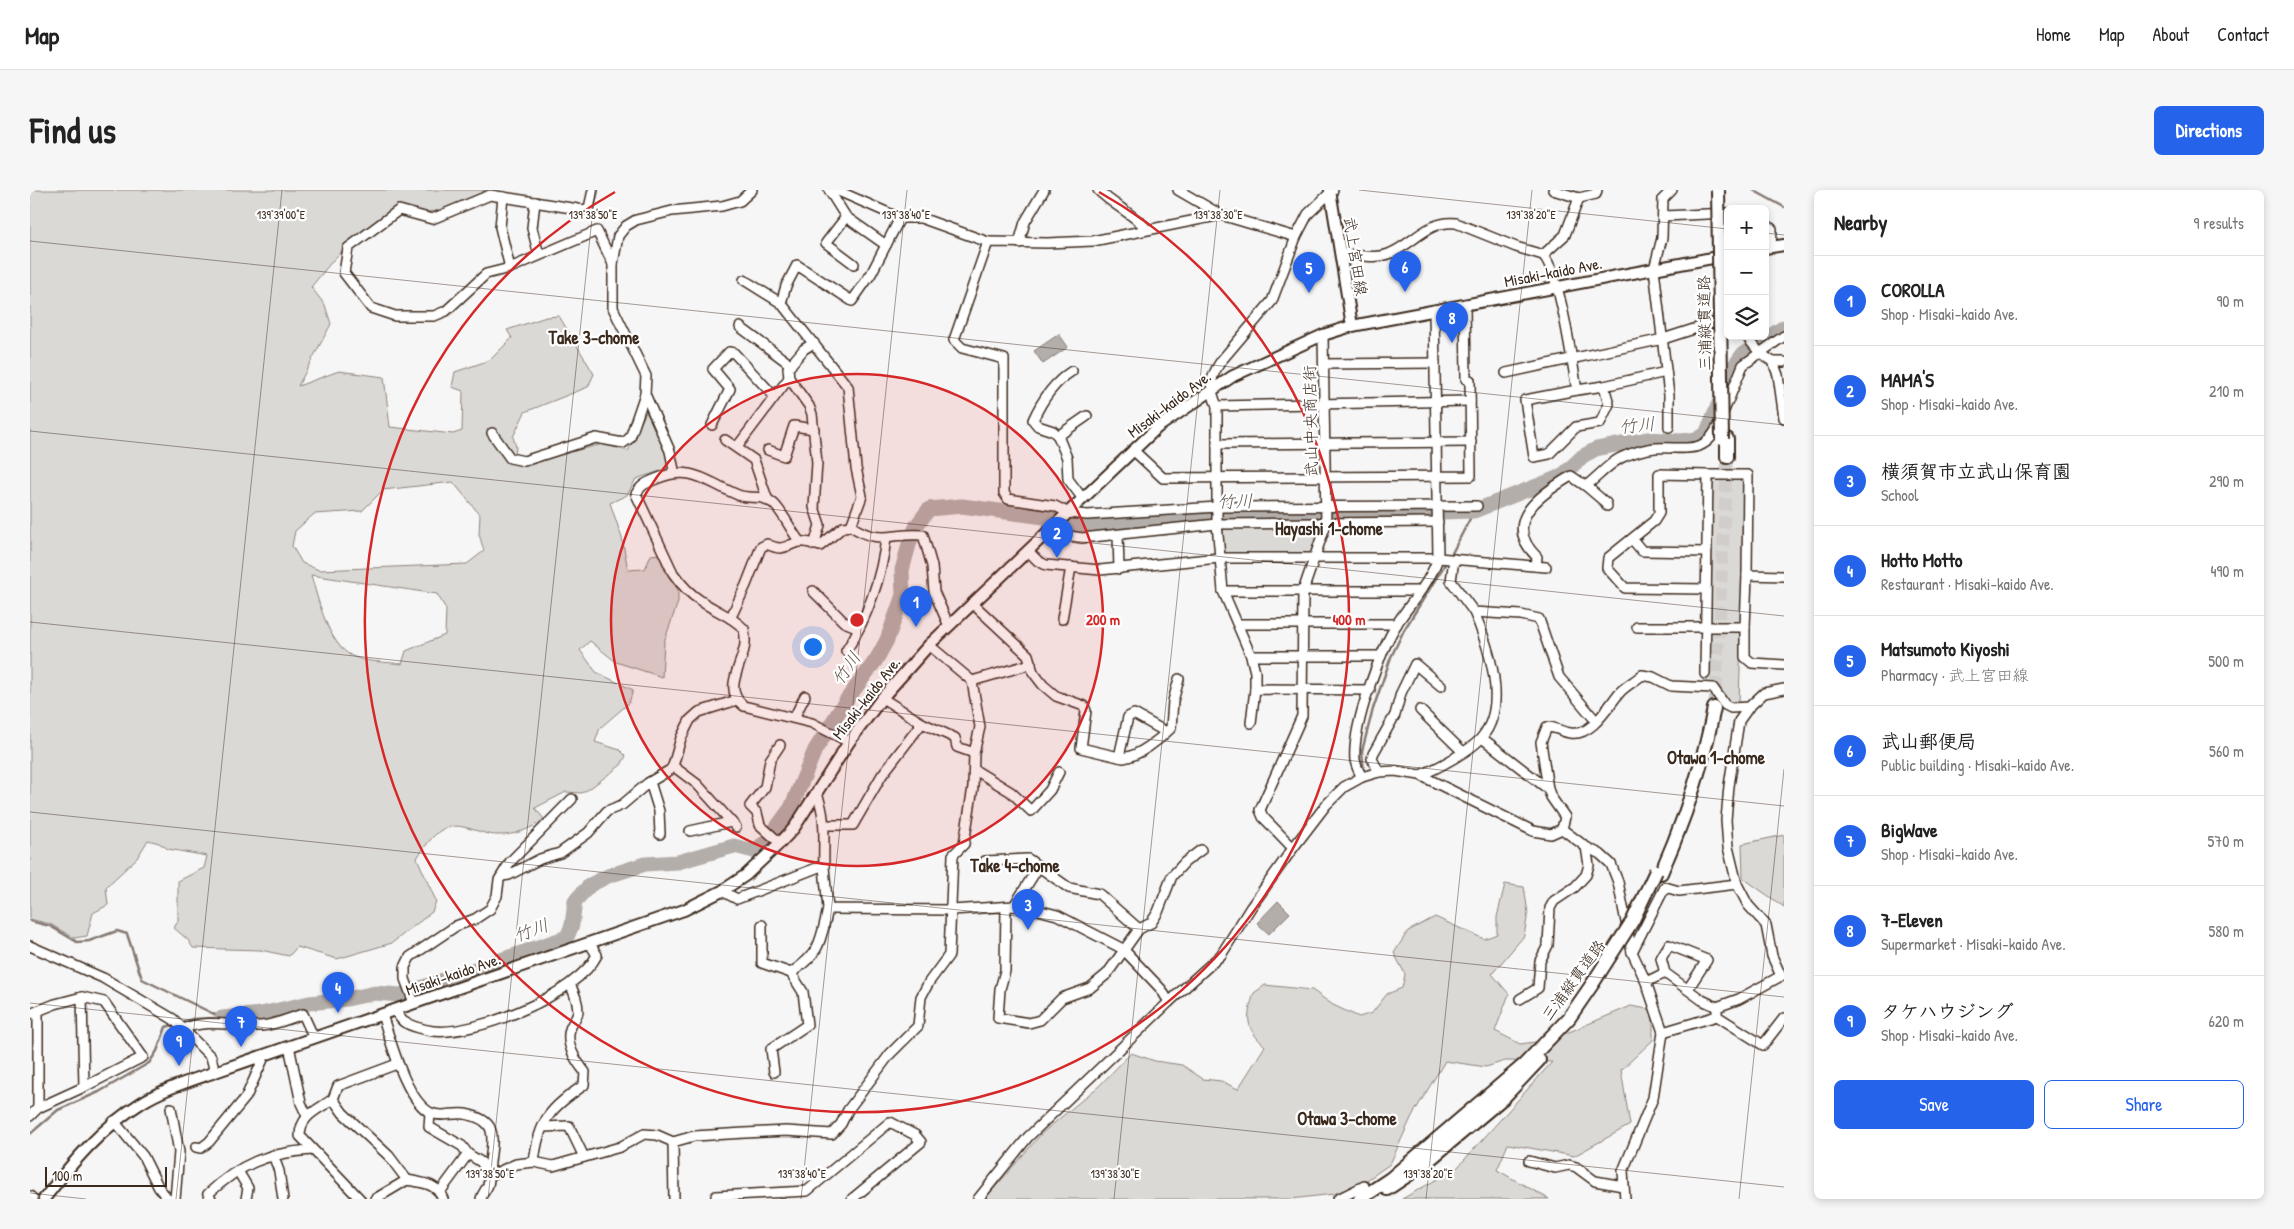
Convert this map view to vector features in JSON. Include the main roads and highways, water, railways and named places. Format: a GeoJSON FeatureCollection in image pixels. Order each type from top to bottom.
{"type":"FeatureCollection","features":[{"type":"Feature","properties":{"kind":"highway","name":"三浦縦貫道路"},"geometry":{"type":"LineString","coordinates":[[1718,190],[1724,439]]}},
{"type":"Feature","properties":{"kind":"highway","name":"三浦縦貫道路"},"geometry":{"type":"LineString","coordinates":[[1723,190],[1724,456]]}},
{"type":"Feature","properties":{"kind":"highway","name":"三浦縦貫道路"},"geometry":{"type":"LineString","coordinates":[[1360,1199],[1390,1179],[1525,1064],[1569,1018],[1595,984],[1628,937],[1659,872],[1693,793],[1701,768],[1711,707]]}},
{"type":"Feature","properties":{"kind":"highway","name":"三浦縦貫道路"},"geometry":{"type":"LineString","coordinates":[[1370,1199],[1423,1165],[1504,1097],[1524,1077],[1572,1021],[1595,984]]}},
{"type":"Feature","properties":{"kind":"main road","name":"武上宮田線"},"geometry":{"type":"LineString","coordinates":[[1331,191],[1352,326]]}},
{"type":"Feature","properties":{"kind":"main road"},"geometry":{"type":"LineString","coordinates":[[1769,248],[1784,245]]}},
{"type":"Feature","properties":{"kind":"main road","name":"Misaki-kaido Ave."},"geometry":{"type":"LineString","coordinates":[[44,1199],[78,1156],[114,1121],[142,1102],[215,1072],[684,910],[722,891],[746,875],[794,828],[849,742],[882,698],[929,645],[1158,427],[1233,376],[1323,335],[1352,326],[1724,256]]}},
{"type":"Feature","properties":{"kind":"waterway"},"geometry":{"type":"LineString","coordinates":[[1753,190],[1784,207]]}},
{"type":"Feature","properties":{"kind":"waterway","name":"竹川"},"geometry":{"type":"LineString","coordinates":[[222,1018],[261,1014],[309,1003],[347,999],[375,993],[400,995],[567,937],[572,925],[575,901],[590,885],[608,876],[645,864],[678,862],[734,846],[754,851],[766,842],[791,808],[815,750],[845,702],[876,660],[887,640],[903,595],[902,570],[910,541],[917,525],[929,509],[962,506],[1044,517],[1082,525],[1128,525],[1195,520],[1474,511],[1562,476],[1583,456],[1596,449],[1647,439],[1682,441],[1697,439],[1706,434],[1735,365],[1743,354],[1784,327]]}},
{"type":"Feature","properties":{"kind":"waterway"},"geometry":{"type":"LineString","coordinates":[[1450,557],[1474,511]]}},
{"type":"Feature","properties":{"kind":"waterway"},"geometry":{"type":"LineString","coordinates":[[1364,772],[1362,751],[1373,709],[1391,657],[1404,630],[1447,561]]}},
{"type":"Feature","properties":{"kind":"waterway","name":"竹川"},"geometry":{"type":"LineString","coordinates":[[30,921],[50,926],[77,942],[89,941],[117,931],[127,934],[142,979],[222,1018]]}},
{"type":"Feature","properties":{"kind":"waterway"},"geometry":{"type":"LineString","coordinates":[[180,1023],[192,1019],[219,1018]]}},
{"type":"Feature","properties":{"kind":"waterway"},"geometry":{"type":"LineString","coordinates":[[30,1134],[58,1110],[99,1092],[149,1063],[157,1051],[166,1027],[175,1024]]}},
{"type":"Feature","properties":{"kind":"tunnel"},"geometry":{"type":"LineString","coordinates":[[1714,708],[1727,457]]}},
{"type":"Feature","properties":{"kind":"place","name":"武山郵便局"},"geometry":{"type":"Point","coordinates":[1405,292]}},
{"type":"Feature","properties":{"kind":"place","name":"Matsumoto Kiyoshi"},"geometry":{"type":"Point","coordinates":[1309,293]}},
{"type":"Feature","properties":{"kind":"place","name":"7-Eleven"},"geometry":{"type":"Point","coordinates":[1452,343]}},
{"type":"Feature","properties":{"kind":"place","name":"MAMA'S"},"geometry":{"type":"Point","coordinates":[1057,558]}},
{"type":"Feature","properties":{"kind":"place","name":"COROLLA"},"geometry":{"type":"Point","coordinates":[916,627]}},
{"type":"Feature","properties":{"kind":"place","name":"横須賀市立武山保育園"},"geometry":{"type":"Point","coordinates":[1028,930]}},
{"type":"Feature","properties":{"kind":"place","name":"Hotto Motto"},"geometry":{"type":"Point","coordinates":[338,1013]}},
{"type":"Feature","properties":{"kind":"place","name":"BigWave"},"geometry":{"type":"Point","coordinates":[241,1047]}},
{"type":"Feature","properties":{"kind":"place","name":"タケハウジング"},"geometry":{"type":"Point","coordinates":[179,1066]}},
{"type":"Feature","properties":{"kind":"district","name":"Take 3-chome"},"geometry":{"type":"Point","coordinates":[594,337]}},
{"type":"Feature","properties":{"kind":"district","name":"Hayashi 1-chome"},"geometry":{"type":"Point","coordinates":[1329,528]}},
{"type":"Feature","properties":{"kind":"district","name":"Otawa 1-chome"},"geometry":{"type":"Point","coordinates":[1716,757]}},
{"type":"Feature","properties":{"kind":"district","name":"Take 4-chome"},"geometry":{"type":"Point","coordinates":[1015,865]}},
{"type":"Feature","properties":{"kind":"district","name":"Otawa 3-chome"},"geometry":{"type":"Point","coordinates":[1347,1118]}}]}
